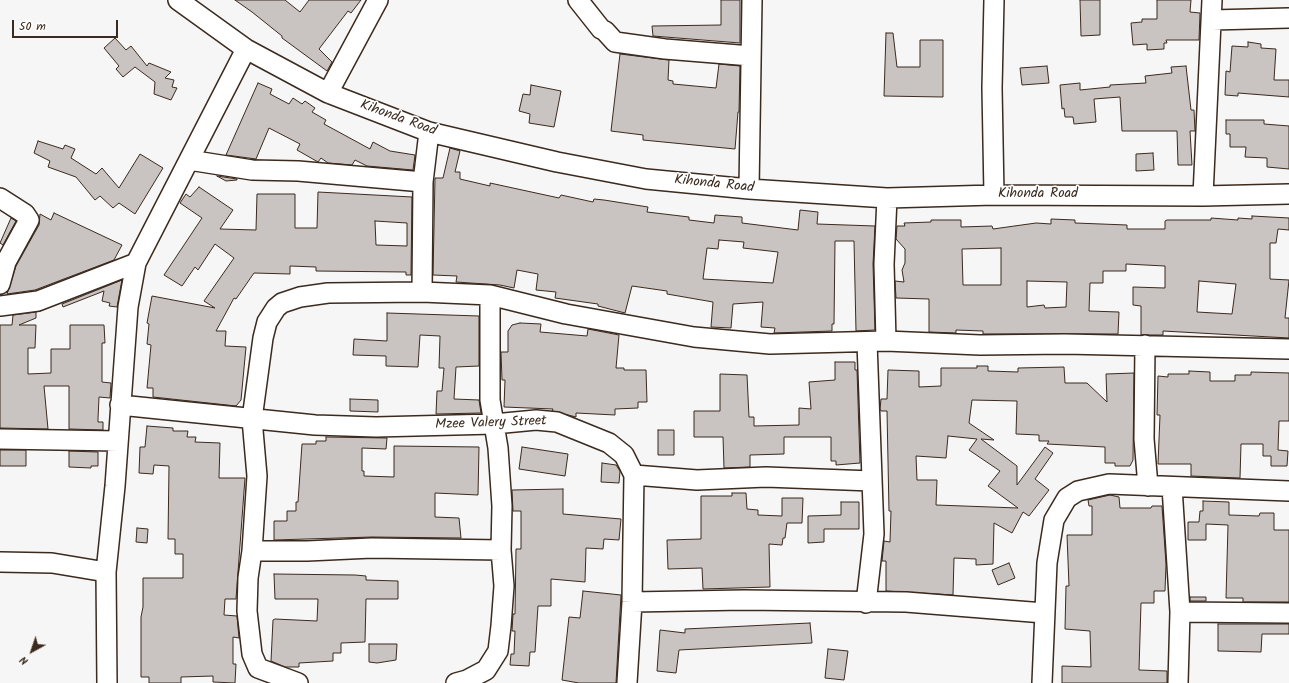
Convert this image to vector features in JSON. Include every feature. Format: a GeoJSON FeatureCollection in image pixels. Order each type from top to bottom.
{"type":"FeatureCollection","features":[{"type":"Feature","properties":{"kind":"street","name":"Kihonda Road"},"geometry":{"type":"LineString","coordinates":[[178,0],[246,49],[328,93],[429,132],[557,162],[646,179],[749,189],[887,198],[994,195],[1203,196],[1289,194]]}},
{"type":"Feature","properties":{"kind":"street"},"geometry":{"type":"LineString","coordinates":[[328,93],[378,0]]}},
{"type":"Feature","properties":{"kind":"street"},"geometry":{"type":"LineString","coordinates":[[578,0],[601,29],[605,31],[615,42],[665,49],[751,56]]}},
{"type":"Feature","properties":{"kind":"street"},"geometry":{"type":"LineString","coordinates":[[749,189],[752,0]]}},
{"type":"Feature","properties":{"kind":"street"},"geometry":{"type":"LineString","coordinates":[[994,0],[992,88],[994,195]]}},
{"type":"Feature","properties":{"kind":"street"},"geometry":{"type":"LineString","coordinates":[[1203,196],[1212,0]]}},
{"type":"Feature","properties":{"kind":"street"},"geometry":{"type":"LineString","coordinates":[[1212,20],[1289,18]]}},
{"type":"Feature","properties":{"kind":"street"},"geometry":{"type":"LineString","coordinates":[[107,683],[106,572],[115,486],[128,307],[136,264],[246,49]]}},
{"type":"Feature","properties":{"kind":"street"},"geometry":{"type":"LineString","coordinates":[[422,292],[423,182],[429,132]]}},
{"type":"Feature","properties":{"kind":"street"},"geometry":{"type":"LineString","coordinates":[[189,160],[252,170],[298,171],[423,182]]}},
{"type":"Feature","properties":{"kind":"street"},"geometry":{"type":"LineString","coordinates":[[0,198],[25,214],[29,220],[6,262],[0,284]]}},
{"type":"Feature","properties":{"kind":"street"},"geometry":{"type":"LineString","coordinates":[[866,603],[874,534],[872,481],[876,342],[884,264],[887,198]]}},
{"type":"Feature","properties":{"kind":"street"},"geometry":{"type":"LineString","coordinates":[[0,306],[38,301],[136,264]]}},
{"type":"Feature","properties":{"kind":"street"},"geometry":{"type":"LineString","coordinates":[[298,683],[258,668],[252,654],[247,611],[248,578],[252,551],[257,476],[252,419],[265,332],[271,316],[282,303],[300,297],[328,293],[422,292],[490,295],[566,314],[694,337],[770,344],[876,342],[980,345],[1145,345],[1289,349]]}},
{"type":"Feature","properties":{"kind":"street"},"geometry":{"type":"LineString","coordinates":[[456,683],[467,680],[486,670],[498,651],[504,586],[501,550],[502,506],[498,448],[489,371],[490,295]]}},
{"type":"Feature","properties":{"kind":"street"},"geometry":{"type":"LineString","coordinates":[[1145,345],[1144,439],[1148,486]]}},
{"type":"Feature","properties":{"kind":"street","name":"Mzee Valery Street"},"geometry":{"type":"LineString","coordinates":[[120,405],[315,425],[376,427],[494,424],[536,420],[557,422],[609,443],[624,455],[634,475],[632,602],[627,683]]}},
{"type":"Feature","properties":{"kind":"street"},"geometry":{"type":"LineString","coordinates":[[0,439],[118,441]]}},
{"type":"Feature","properties":{"kind":"street"},"geometry":{"type":"LineString","coordinates":[[634,475],[697,480],[766,478],[872,481]]}},
{"type":"Feature","properties":{"kind":"street"},"geometry":{"type":"LineString","coordinates":[[1042,683],[1047,563],[1054,520],[1067,498],[1078,490],[1109,484],[1289,491]]}},
{"type":"Feature","properties":{"kind":"street"},"geometry":{"type":"LineString","coordinates":[[1172,487],[1180,612],[1178,683]]}},
{"type":"Feature","properties":{"kind":"street"},"geometry":{"type":"LineString","coordinates":[[252,551],[306,551],[372,548],[501,550]]}},
{"type":"Feature","properties":{"kind":"street"},"geometry":{"type":"LineString","coordinates":[[0,562],[52,563],[106,572]]}},
{"type":"Feature","properties":{"kind":"street"},"geometry":{"type":"LineString","coordinates":[[632,602],[744,600],[866,603],[906,602],[1044,613]]}},
{"type":"Feature","properties":{"kind":"street"},"geometry":{"type":"LineString","coordinates":[[1180,612],[1289,613]]}},
{"type":"Feature","properties":{"kind":"building"},"geometry":{"type":"Polygon","coordinates":[[[235,0],[285,0],[300,12],[309,0],[361,0],[351,13],[348,11],[319,49],[332,62],[327,71],[282,38],[282,36],[235,0]]]}},
{"type":"Feature","properties":{"kind":"building"},"geometry":{"type":"Polygon","coordinates":[[[721,0],[740,0],[740,43],[653,36],[652,26],[721,25],[721,0]]]}},
{"type":"Feature","properties":{"kind":"building"},"geometry":{"type":"Polygon","coordinates":[[[1080,0],[1100,0],[1100,35],[1081,36],[1080,0]]]}},
{"type":"Feature","properties":{"kind":"building"},"geometry":{"type":"Polygon","coordinates":[[[1157,0],[1191,0],[1190,12],[1200,13],[1199,40],[1166,40],[1167,43],[1164,43],[1164,49],[1147,50],[1147,44],[1133,45],[1131,23],[1142,22],[1142,19],[1157,19],[1157,0]]]}},
{"type":"Feature","properties":{"kind":"building"},"geometry":{"type":"Polygon","coordinates":[[[886,33],[893,33],[897,67],[920,67],[920,40],[943,40],[943,97],[884,96],[886,33]]]}},
{"type":"Feature","properties":{"kind":"building"},"geometry":{"type":"Polygon","coordinates":[[[115,38],[126,50],[131,46],[147,66],[149,63],[171,72],[165,78],[174,80],[172,87],[177,88],[171,100],[154,94],[155,82],[135,67],[123,77],[116,69],[119,66],[104,48],[115,38]]]}},
{"type":"Feature","properties":{"kind":"building"},"geometry":{"type":"Polygon","coordinates":[[[1248,42],[1261,44],[1261,48],[1276,49],[1274,80],[1289,80],[1289,97],[1238,93],[1238,96],[1225,95],[1226,71],[1230,72],[1232,46],[1248,47],[1248,42]]]}},
{"type":"Feature","properties":{"kind":"building"},"geometry":{"type":"Polygon","coordinates":[[[620,54],[669,60],[668,80],[673,81],[673,84],[716,88],[719,64],[740,66],[739,112],[735,149],[643,140],[643,135],[611,131],[620,54]]]}},
{"type":"Feature","properties":{"kind":"building"},"geometry":{"type":"Polygon","coordinates":[[[1047,66],[1049,83],[1022,85],[1020,68],[1047,66]]]}},
{"type":"Feature","properties":{"kind":"building"},"geometry":{"type":"Polygon","coordinates":[[[1186,66],[1191,110],[1194,110],[1195,131],[1190,131],[1192,165],[1178,165],[1177,131],[1122,131],[1120,97],[1094,99],[1096,122],[1074,124],[1073,117],[1065,117],[1064,108],[1062,109],[1060,85],[1080,83],[1080,90],[1110,87],[1110,85],[1146,83],[1145,76],[1172,73],[1171,67],[1186,66]]]}},
{"type":"Feature","properties":{"kind":"building"},"geometry":{"type":"Polygon","coordinates":[[[258,83],[272,89],[270,94],[289,104],[293,98],[302,104],[305,101],[315,108],[312,112],[326,120],[324,124],[370,149],[373,142],[390,151],[415,155],[413,170],[367,166],[355,160],[352,165],[328,163],[321,158],[318,162],[297,150],[300,144],[269,128],[256,159],[226,155],[258,83]]]}},
{"type":"Feature","properties":{"kind":"building"},"geometry":{"type":"Polygon","coordinates":[[[531,85],[561,91],[554,127],[529,123],[530,114],[519,111],[523,94],[530,95],[531,85]]]}},
{"type":"Feature","properties":{"kind":"building"},"geometry":{"type":"Polygon","coordinates":[[[1226,120],[1264,120],[1264,124],[1289,126],[1289,169],[1267,167],[1267,158],[1245,157],[1246,147],[1230,147],[1230,134],[1226,134],[1226,120]]]}},
{"type":"Feature","properties":{"kind":"building"},"geometry":{"type":"Polygon","coordinates":[[[38,141],[63,149],[65,145],[75,149],[71,158],[96,174],[102,168],[119,188],[140,154],[163,168],[135,214],[119,203],[113,208],[100,196],[95,200],[76,177],[48,167],[50,161],[34,153],[38,141]]]}},
{"type":"Feature","properties":{"kind":"building"},"geometry":{"type":"Polygon","coordinates":[[[450,148],[460,151],[455,172],[460,172],[460,179],[490,186],[490,183],[559,198],[561,195],[593,202],[594,199],[648,207],[647,212],[689,217],[689,220],[714,223],[715,215],[742,217],[742,223],[798,230],[800,210],[818,212],[817,224],[875,226],[873,264],[875,330],[856,331],[854,241],[835,241],[834,324],[832,324],[832,331],[774,333],[775,328],[761,327],[763,302],[733,304],[731,328],[711,327],[713,302],[667,294],[667,291],[632,286],[625,313],[598,306],[598,304],[555,298],[556,292],[536,290],[538,274],[517,270],[514,288],[500,285],[456,282],[457,276],[433,275],[435,178],[443,178],[450,148]],[[719,240],[718,249],[707,248],[703,279],[773,283],[778,252],[743,248],[744,242],[719,240]]]}},
{"type":"Feature","properties":{"kind":"building"},"geometry":{"type":"Polygon","coordinates":[[[1153,153],[1154,170],[1136,171],[1136,154],[1153,153]]]}},
{"type":"Feature","properties":{"kind":"building"},"geometry":{"type":"Polygon","coordinates":[[[217,176],[237,179],[237,180],[226,181],[217,176]]]}},
{"type":"Feature","properties":{"kind":"building"},"geometry":{"type":"Polygon","coordinates":[[[199,187],[233,210],[220,229],[256,230],[257,194],[295,194],[295,228],[317,228],[318,192],[412,197],[411,275],[406,275],[406,272],[316,271],[316,267],[290,266],[290,274],[254,273],[236,299],[234,298],[216,331],[226,331],[225,346],[246,347],[241,400],[236,406],[153,397],[153,388],[147,388],[151,345],[147,344],[149,324],[147,323],[152,296],[215,308],[204,301],[234,258],[215,244],[198,270],[195,267],[182,286],[164,275],[202,218],[180,203],[186,194],[190,197],[199,187]],[[375,221],[376,245],[407,246],[407,223],[375,221]]]}},
{"type":"Feature","properties":{"kind":"building"},"geometry":{"type":"Polygon","coordinates":[[[54,213],[122,245],[114,260],[35,290],[7,294],[16,266],[39,225],[40,214],[51,220],[54,213]]]}},
{"type":"Feature","properties":{"kind":"building"},"geometry":{"type":"Polygon","coordinates":[[[1252,216],[1289,218],[1289,230],[1278,229],[1276,243],[1270,243],[1270,279],[1289,280],[1285,318],[1289,318],[1289,338],[1163,331],[1163,335],[1141,335],[1141,306],[1133,305],[1133,287],[1165,288],[1165,266],[1126,264],[1126,271],[1103,271],[1103,283],[1090,283],[1089,311],[1119,312],[1118,334],[983,334],[983,331],[956,330],[956,333],[929,332],[929,299],[896,298],[895,281],[904,282],[902,270],[905,263],[905,249],[896,239],[897,226],[905,226],[904,223],[931,222],[931,220],[961,220],[961,227],[992,226],[993,229],[1036,223],[1051,224],[1051,219],[1075,220],[1075,223],[1127,225],[1127,229],[1165,229],[1165,221],[1167,220],[1211,220],[1211,218],[1238,220],[1238,218],[1252,219],[1252,216]],[[1001,248],[962,249],[963,285],[1001,285],[1001,248]],[[1027,281],[1027,307],[1044,305],[1045,308],[1066,307],[1067,282],[1027,281]],[[1199,281],[1197,312],[1232,314],[1236,284],[1199,281]]]}},
{"type":"Feature","properties":{"kind":"building"},"geometry":{"type":"Polygon","coordinates":[[[11,218],[16,221],[3,245],[0,243],[11,218]]]}},
{"type":"Feature","properties":{"kind":"building"},"geometry":{"type":"Polygon","coordinates":[[[122,280],[117,307],[109,306],[110,303],[102,301],[104,291],[63,307],[62,304],[122,280]]]}},
{"type":"Feature","properties":{"kind":"building"},"geometry":{"type":"Polygon","coordinates":[[[36,312],[36,318],[19,325],[36,325],[35,348],[28,348],[28,374],[51,373],[51,349],[70,349],[70,325],[104,325],[105,343],[102,343],[102,382],[111,383],[110,398],[99,397],[98,422],[103,422],[103,430],[69,429],[69,386],[44,386],[48,429],[0,428],[0,325],[12,325],[13,315],[36,312]]]}},
{"type":"Feature","properties":{"kind":"building"},"geometry":{"type":"Polygon","coordinates":[[[387,313],[479,316],[479,366],[456,367],[454,399],[479,400],[481,413],[436,414],[437,391],[442,391],[444,368],[439,368],[440,336],[420,335],[418,367],[386,366],[386,356],[353,355],[354,339],[387,341],[387,313]]]}},
{"type":"Feature","properties":{"kind":"building"},"geometry":{"type":"Polygon","coordinates":[[[520,323],[541,324],[540,332],[587,336],[588,329],[619,335],[616,368],[624,368],[624,370],[646,370],[647,402],[638,402],[638,408],[615,409],[615,415],[576,413],[576,417],[552,411],[553,409],[504,407],[505,380],[502,380],[501,352],[508,352],[508,331],[512,325],[520,323]]]}},
{"type":"Feature","properties":{"kind":"building"},"geometry":{"type":"Polygon","coordinates":[[[835,362],[855,362],[855,370],[857,370],[860,463],[836,465],[836,461],[831,461],[831,437],[784,437],[784,454],[750,455],[750,467],[724,468],[723,437],[694,437],[694,411],[720,411],[720,374],[747,375],[749,417],[754,417],[754,426],[799,425],[799,408],[811,409],[809,382],[835,380],[835,362]]]}},
{"type":"Feature","properties":{"kind":"building"},"geometry":{"type":"Polygon","coordinates":[[[977,366],[988,366],[988,371],[1018,372],[1018,368],[1064,367],[1065,383],[1087,383],[1107,402],[1106,374],[1134,373],[1133,460],[1130,466],[1115,466],[1115,463],[1105,463],[1105,447],[1047,444],[1049,441],[1039,441],[1039,435],[1016,434],[1017,401],[972,400],[969,423],[994,440],[981,439],[1017,466],[1017,485],[1045,447],[1053,453],[1035,479],[1049,490],[1029,516],[1023,512],[1012,533],[994,523],[993,564],[976,565],[976,559],[954,558],[953,595],[886,591],[886,561],[882,561],[884,541],[890,542],[891,511],[889,511],[887,411],[881,411],[880,409],[881,399],[887,399],[888,370],[919,371],[919,387],[941,386],[941,368],[977,368],[977,366]],[[948,436],[946,458],[916,456],[917,480],[937,480],[936,505],[1018,508],[988,486],[1000,471],[969,450],[977,439],[948,436]]]}},
{"type":"Feature","properties":{"kind":"building"},"geometry":{"type":"Polygon","coordinates":[[[1189,371],[1210,372],[1210,381],[1235,381],[1235,375],[1251,375],[1251,372],[1289,373],[1289,421],[1279,421],[1278,450],[1288,451],[1287,466],[1271,466],[1271,456],[1263,456],[1263,444],[1241,444],[1240,478],[1191,476],[1191,464],[1158,464],[1160,415],[1157,415],[1158,376],[1168,377],[1168,374],[1189,374],[1189,371]]]}},
{"type":"Feature","properties":{"kind":"building"},"geometry":{"type":"Polygon","coordinates":[[[350,399],[378,400],[378,412],[350,411],[350,399]]]}},
{"type":"Feature","properties":{"kind":"building"},"geometry":{"type":"Polygon","coordinates":[[[147,426],[173,428],[173,431],[188,431],[187,437],[196,437],[195,442],[220,443],[219,478],[245,478],[236,599],[225,599],[224,615],[237,616],[239,638],[233,637],[233,664],[236,664],[235,683],[213,682],[213,676],[181,677],[181,683],[149,683],[149,677],[141,677],[141,617],[143,607],[143,578],[183,578],[183,554],[175,554],[175,539],[168,539],[169,466],[154,465],[153,474],[139,473],[140,447],[145,447],[147,426]]]}},
{"type":"Feature","properties":{"kind":"building"},"geometry":{"type":"Polygon","coordinates":[[[658,430],[674,430],[674,455],[658,455],[658,430]]]}},
{"type":"Feature","properties":{"kind":"building"},"geometry":{"type":"Polygon","coordinates":[[[326,437],[387,438],[386,449],[362,448],[362,471],[364,471],[364,476],[394,477],[394,446],[479,447],[478,495],[435,493],[435,517],[459,518],[461,538],[372,537],[274,540],[274,521],[287,521],[287,511],[296,511],[302,444],[316,444],[316,441],[326,441],[326,437]]]}},
{"type":"Feature","properties":{"kind":"building"},"geometry":{"type":"Polygon","coordinates":[[[522,447],[568,454],[565,476],[519,469],[522,447]]]}},
{"type":"Feature","properties":{"kind":"building"},"geometry":{"type":"Polygon","coordinates":[[[0,450],[26,450],[26,466],[0,466],[0,450]]]}},
{"type":"Feature","properties":{"kind":"building"},"geometry":{"type":"Polygon","coordinates":[[[69,451],[98,452],[98,466],[91,466],[91,468],[69,467],[69,451]]]}},
{"type":"Feature","properties":{"kind":"building"},"geometry":{"type":"Polygon","coordinates":[[[602,463],[616,465],[620,471],[619,483],[601,482],[602,463]]]}},
{"type":"Feature","properties":{"kind":"building"},"geometry":{"type":"Polygon","coordinates":[[[563,489],[563,514],[621,519],[619,540],[604,539],[603,549],[586,548],[585,582],[551,579],[551,606],[538,606],[535,652],[530,652],[529,666],[510,665],[511,654],[514,654],[515,631],[512,631],[513,614],[515,614],[516,549],[521,549],[521,511],[513,511],[512,490],[563,489]]]}},
{"type":"Feature","properties":{"kind":"building"},"geometry":{"type":"Polygon","coordinates":[[[732,493],[746,493],[747,509],[758,510],[758,515],[782,516],[782,498],[803,498],[802,523],[787,523],[785,538],[783,538],[782,545],[769,544],[770,587],[703,589],[702,568],[668,569],[667,540],[701,539],[701,496],[732,496],[732,493]]]}},
{"type":"Feature","properties":{"kind":"building"},"geometry":{"type":"Polygon","coordinates":[[[1110,495],[1119,497],[1120,508],[1151,508],[1152,506],[1162,506],[1166,564],[1165,591],[1154,591],[1154,603],[1141,603],[1139,670],[1167,671],[1167,683],[1062,683],[1062,666],[1091,667],[1090,631],[1065,629],[1066,586],[1069,586],[1067,535],[1092,535],[1092,506],[1089,506],[1088,500],[1110,495]]]}},
{"type":"Feature","properties":{"kind":"building"},"geometry":{"type":"Polygon","coordinates":[[[1203,501],[1229,502],[1229,515],[1259,516],[1260,513],[1274,513],[1274,530],[1289,530],[1289,602],[1243,602],[1243,598],[1226,598],[1228,525],[1206,524],[1206,540],[1188,540],[1188,522],[1199,522],[1200,511],[1203,511],[1203,501]]]}},
{"type":"Feature","properties":{"kind":"building"},"geometry":{"type":"Polygon","coordinates":[[[841,502],[859,502],[859,529],[824,529],[824,542],[808,543],[808,516],[841,515],[841,502]]]}},
{"type":"Feature","properties":{"kind":"building"},"geometry":{"type":"Polygon","coordinates":[[[137,528],[148,529],[147,543],[136,542],[137,528]]]}},
{"type":"Feature","properties":{"kind":"building"},"geometry":{"type":"Polygon","coordinates":[[[1009,563],[1015,578],[998,585],[992,570],[1009,563]]]}},
{"type":"Feature","properties":{"kind":"building"},"geometry":{"type":"Polygon","coordinates":[[[274,574],[355,575],[366,576],[366,580],[398,581],[398,599],[366,599],[365,642],[341,643],[341,653],[333,653],[333,661],[299,663],[299,667],[285,667],[271,661],[273,620],[317,621],[318,599],[275,599],[274,574]]]}},
{"type":"Feature","properties":{"kind":"building"},"geometry":{"type":"Polygon","coordinates":[[[583,591],[621,595],[616,683],[579,683],[562,680],[569,617],[580,618],[583,591]]]}},
{"type":"Feature","properties":{"kind":"building"},"geometry":{"type":"Polygon","coordinates":[[[1190,597],[1206,597],[1206,601],[1190,601],[1190,597]]]}},
{"type":"Feature","properties":{"kind":"building"},"geometry":{"type":"Polygon","coordinates":[[[810,623],[812,643],[679,650],[676,673],[657,671],[660,630],[685,633],[685,629],[810,623]]]}},
{"type":"Feature","properties":{"kind":"building"},"geometry":{"type":"Polygon","coordinates":[[[1218,624],[1289,624],[1289,634],[1262,634],[1261,652],[1218,651],[1218,624]]]}},
{"type":"Feature","properties":{"kind":"building"},"geometry":{"type":"Polygon","coordinates":[[[369,644],[397,644],[396,660],[377,663],[369,662],[369,644]]]}},
{"type":"Feature","properties":{"kind":"building"},"geometry":{"type":"Polygon","coordinates":[[[828,649],[848,651],[844,680],[825,678],[828,649]]]}}]}
